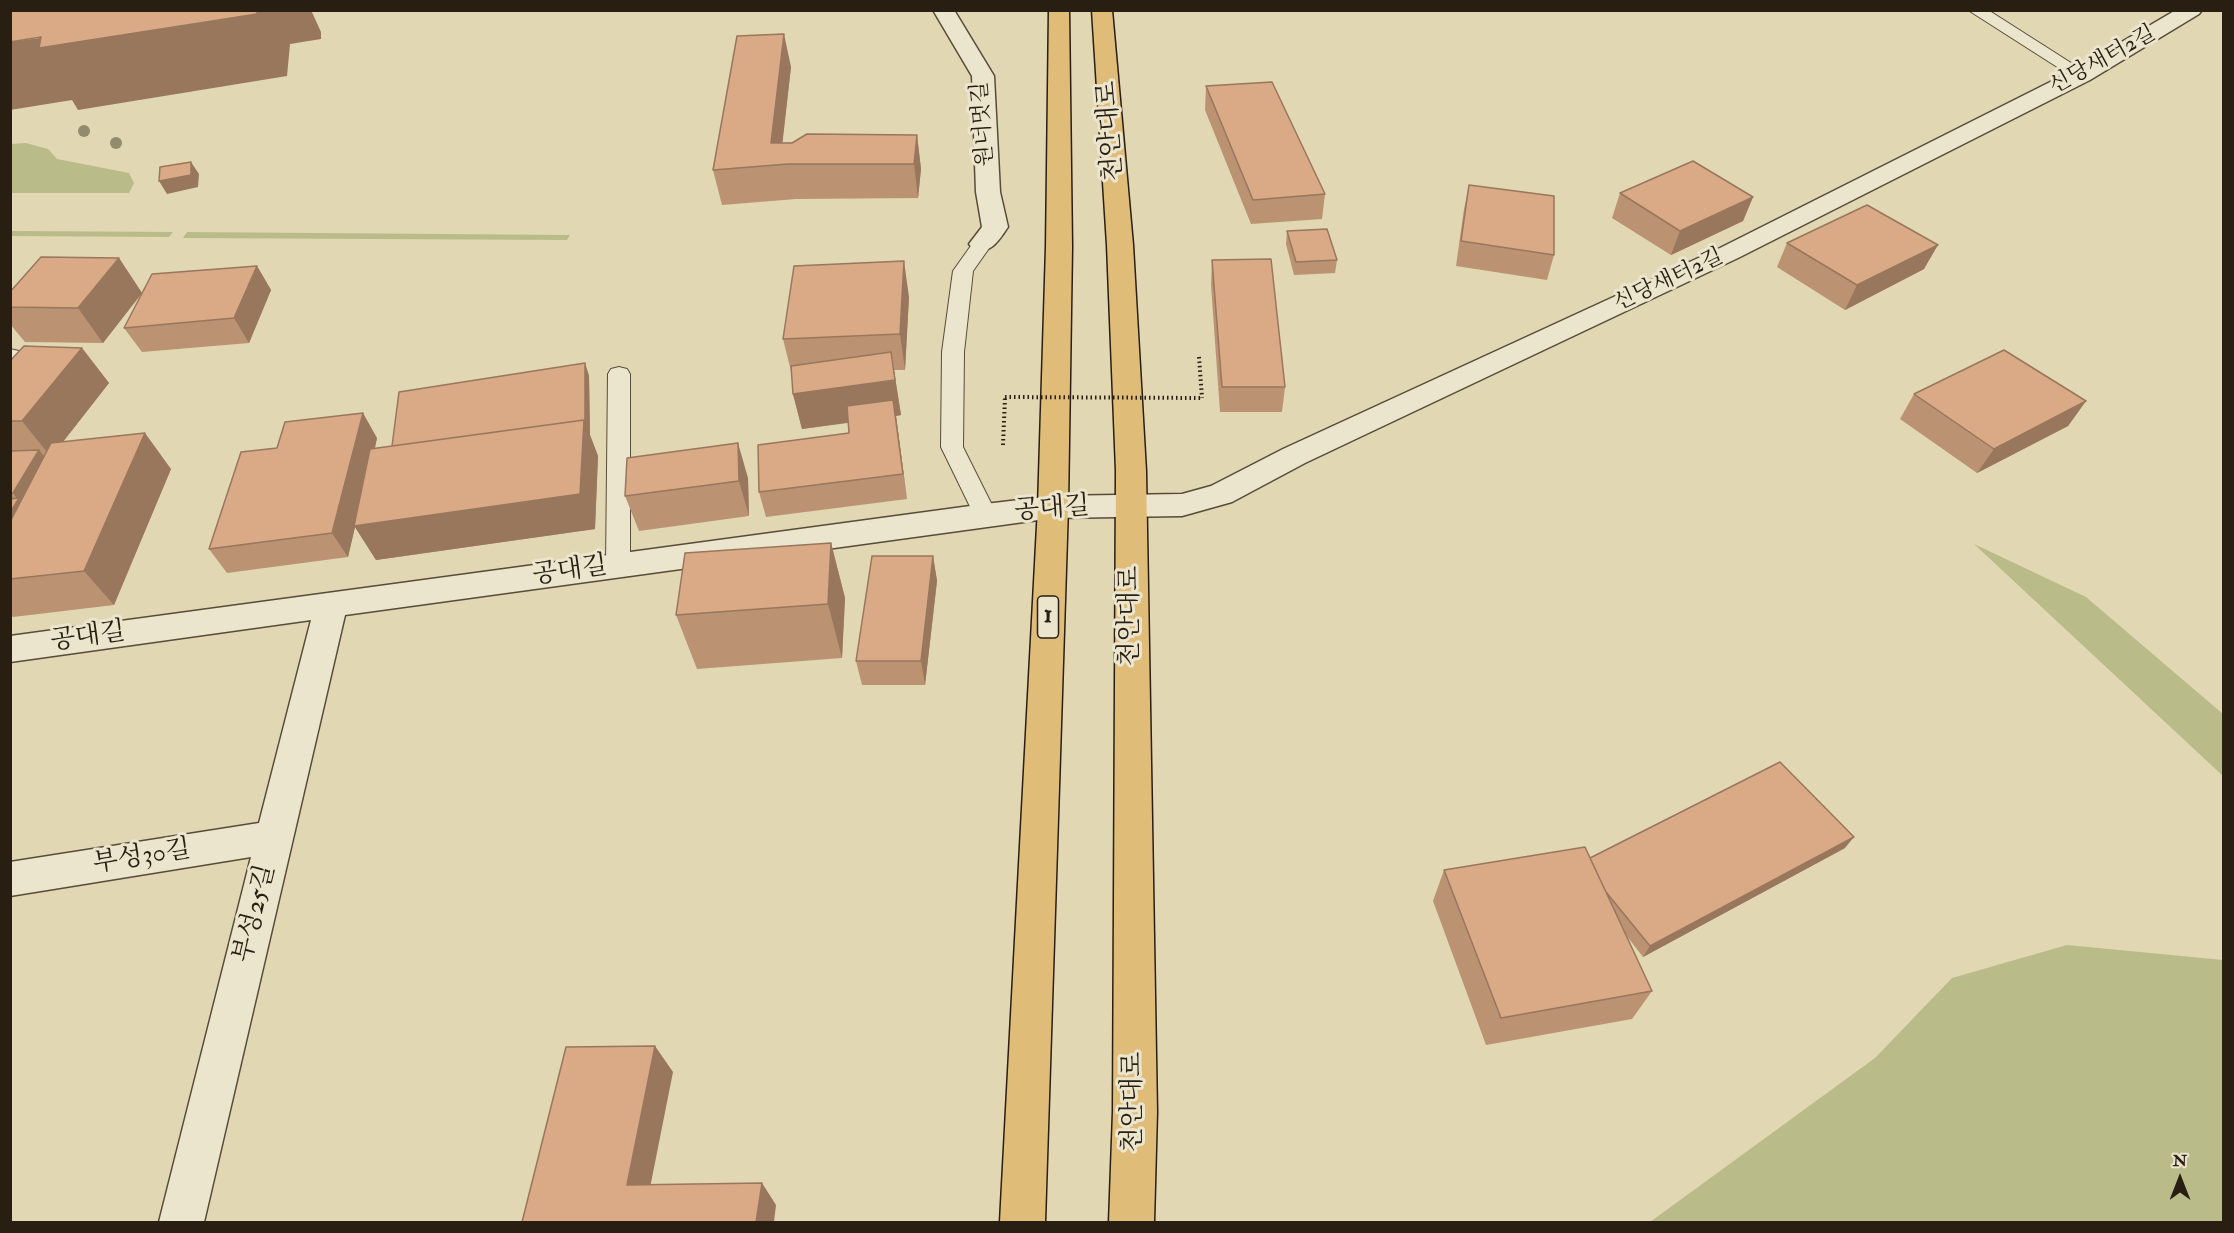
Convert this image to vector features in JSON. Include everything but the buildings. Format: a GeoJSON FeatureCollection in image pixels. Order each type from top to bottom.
{"type":"FeatureCollection","features":[{"type":"Feature","properties":{"kind":"main road","name":"천안대로"},"geometry":{"type":"LineString","coordinates":[[1022,1222],[1053,507],[1059,247],[1059,10]]}},
{"type":"Feature","properties":{"kind":"main road","name":"천안대로"},"geometry":{"type":"LineString","coordinates":[[1102,10],[1120,245],[1130,441],[1135,1100],[1132,1222]]}},
{"type":"Feature","properties":{"kind":"street","name":"원너멋길"},"geometry":{"type":"LineString","coordinates":[[943,10],[983,76],[988,192],[995,227],[982,244]]}},
{"type":"Feature","properties":{"kind":"street","name":"신당새터2길"},"geometry":{"type":"LineString","coordinates":[[1130,506],[1182,505],[1221,494],[1294,456],[1729,253],[2082,75],[2192,10]]}},
{"type":"Feature","properties":{"kind":"street","name":"공대길"},"geometry":{"type":"LineString","coordinates":[[10,649],[985,515],[1053,507],[1130,506]]}},
{"type":"Feature","properties":{"kind":"street","name":"부성25길"},"geometry":{"type":"LineString","coordinates":[[181,1222],[331,605]]}},
{"type":"Feature","properties":{"kind":"street","name":"부성30길"},"geometry":{"type":"LineString","coordinates":[[10,879],[274,837]]}},
{"type":"Feature","properties":{"kind":"lane"},"geometry":{"type":"LineString","coordinates":[[1976,10],[2082,75]]}},
{"type":"Feature","properties":{"kind":"lane"},"geometry":{"type":"LineString","coordinates":[[982,244],[963,271],[953,352],[952,447],[985,515]]}},
{"type":"Feature","properties":{"kind":"lane"},"geometry":{"type":"LineString","coordinates":[[618,565],[619,374]]}},
{"type":"Feature","properties":{"kind":"path"},"geometry":{"type":"LineString","coordinates":[[1003,445],[1005,397],[1202,398],[1199,357]]}},
{"type":"Feature","properties":{"kind":"green space"},"geometry":{"type":"Polygon","coordinates":[[[26,143],[48,149],[57,159],[129,173],[134,183],[129,193],[11,193],[11,144],[26,143]]]}},
{"type":"Feature","properties":{"kind":"green space"},"geometry":{"type":"Polygon","coordinates":[[[11,231],[173,232],[169,237],[11,236],[11,231]]]}},
{"type":"Feature","properties":{"kind":"green space"},"geometry":{"type":"Polygon","coordinates":[[[187,232],[570,235],[567,240],[183,238],[187,232]]]}},
{"type":"Feature","properties":{"kind":"green space"},"geometry":{"type":"Polygon","coordinates":[[[1974,544],[2086,597],[2223,714],[2223,776],[1974,544]]]}},
{"type":"Feature","properties":{"kind":"green space"},"geometry":{"type":"Polygon","coordinates":[[[2067,945],[2223,960],[2223,1222],[1650,1222],[1875,1058],[1952,978],[2067,945]]]}}]}
